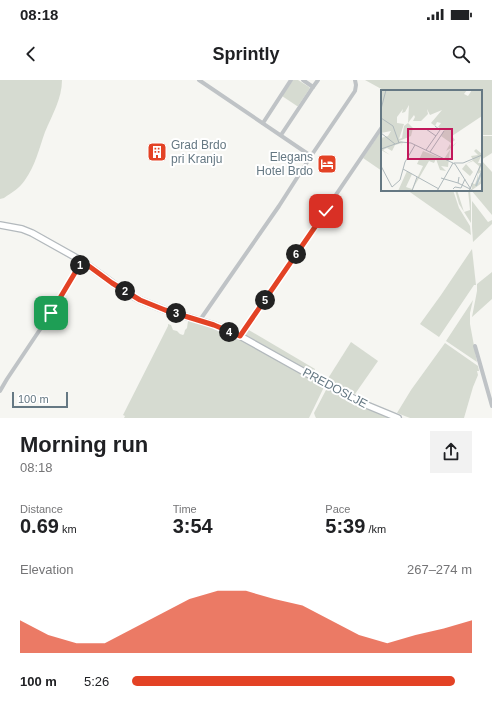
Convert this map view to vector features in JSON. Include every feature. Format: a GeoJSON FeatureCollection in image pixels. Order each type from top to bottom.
{"type":"FeatureCollection","features":[{"type":"Feature","properties":{"kind":"street"},"geometry":{"type":"LineString","coordinates":[[199,80],[311,156]]}},
{"type":"Feature","properties":{"kind":"street"},"geometry":{"type":"LineString","coordinates":[[262,123],[291,80]]}},
{"type":"Feature","properties":{"kind":"street"},"geometry":{"type":"LineString","coordinates":[[302,80],[313,87]]}},
{"type":"Feature","properties":{"kind":"street"},"geometry":{"type":"LineString","coordinates":[[281,135],[318,80]]}},
{"type":"Feature","properties":{"kind":"street"},"geometry":{"type":"LineString","coordinates":[[200,320],[279,206],[354,91],[356,85],[355,80]]}},
{"type":"Feature","properties":{"kind":"street"},"geometry":{"type":"LineString","coordinates":[[0,225],[22,229],[32,233],[82,261],[117,286],[140,300],[165,310],[200,320],[240,336],[381,128]]}},
{"type":"Feature","properties":{"kind":"street"},"geometry":{"type":"LineString","coordinates":[[0,391],[51,313],[82,261]]}},
{"type":"Feature","properties":{"kind":"street","name":"PREDOSLJE"},"geometry":{"type":"LineString","coordinates":[[240,336],[333,388],[369,406],[398,418]]}},
{"type":"Feature","properties":{"kind":"street"},"geometry":{"type":"LineString","coordinates":[[475,346],[492,406]]}},
{"type":"Feature","properties":{"kind":"shaded area"},"geometry":{"type":"Polygon","coordinates":[[[0,80],[62,80],[62,87],[32,169],[21,185],[4,198],[0,199],[0,80]]]}},
{"type":"Feature","properties":{"kind":"shaded area"},"geometry":{"type":"Polygon","coordinates":[[[293,80],[298,80],[310,88],[298,106],[282,96],[293,80]]]}},
{"type":"Feature","properties":{"kind":"shaded area"},"geometry":{"type":"Polygon","coordinates":[[[365,80],[492,80],[492,135],[482,135],[482,90],[383,90],[365,80]]]}},
{"type":"Feature","properties":{"kind":"shaded area"},"geometry":{"type":"Polygon","coordinates":[[[381,131],[381,170],[363,158],[381,131]]]}},
{"type":"Feature","properties":{"kind":"shaded area"},"geometry":{"type":"Polygon","coordinates":[[[482,136],[492,136],[492,153],[482,159],[482,136]]]}},
{"type":"Feature","properties":{"kind":"shaded area"},"geometry":{"type":"Polygon","coordinates":[[[482,161],[492,172],[492,215],[472,191],[482,191],[482,161]]]}},
{"type":"Feature","properties":{"kind":"shaded area"},"geometry":{"type":"Polygon","coordinates":[[[408,191],[453,191],[459,208],[470,226],[471,235],[408,191]]]}},
{"type":"Feature","properties":{"kind":"shaded area"},"geometry":{"type":"Polygon","coordinates":[[[455,191],[457,191],[464,212],[459,204],[455,191]]]}},
{"type":"Feature","properties":{"kind":"shaded area"},"geometry":{"type":"Polygon","coordinates":[[[468,191],[470,191],[471,223],[464,212],[470,210],[468,191]]]}},
{"type":"Feature","properties":{"kind":"shaded area"},"geometry":{"type":"Polygon","coordinates":[[[472,201],[488,222],[492,220],[492,224],[473,242],[472,227],[472,201]]]}},
{"type":"Feature","properties":{"kind":"shaded area"},"geometry":{"type":"Polygon","coordinates":[[[472,249],[476,285],[474,285],[439,337],[420,324],[472,249]]]}},
{"type":"Feature","properties":{"kind":"shaded area"},"geometry":{"type":"Polygon","coordinates":[[[492,272],[492,299],[472,317],[477,284],[492,272]]]}},
{"type":"Feature","properties":{"kind":"shaded area"},"geometry":{"type":"Polygon","coordinates":[[[473,300],[470,313],[470,324],[477,362],[446,341],[473,300]]]}},
{"type":"Feature","properties":{"kind":"shaded area"},"geometry":{"type":"Polygon","coordinates":[[[188,321],[217,330],[264,352],[324,387],[309,418],[124,418],[125,416],[123,415],[168,324],[171,325],[173,330],[183,335],[187,328],[188,321]]]}},
{"type":"Feature","properties":{"kind":"shaded area"},"geometry":{"type":"Polygon","coordinates":[[[247,329],[315,369],[313,373],[244,334],[247,329]]]}},
{"type":"Feature","properties":{"kind":"shaded area"},"geometry":{"type":"Polygon","coordinates":[[[351,342],[378,361],[355,394],[327,380],[351,342]]]}},
{"type":"Feature","properties":{"kind":"shaded area"},"geometry":{"type":"Polygon","coordinates":[[[445,343],[478,366],[478,375],[464,418],[410,418],[397,413],[411,390],[445,343]]]}},
{"type":"Feature","properties":{"kind":"shaded area"},"geometry":{"type":"Polygon","coordinates":[[[328,389],[392,418],[316,418],[314,413],[326,390],[328,389]]]}},
{"type":"Feature","properties":{"kind":"place","name":"Grad Brdo pri Kranju"},"geometry":{"type":"Point","coordinates":[157,152]}},
{"type":"Feature","properties":{"kind":"place","name":"Elegans Hotel Brdo"},"geometry":{"type":"Point","coordinates":[327,164]}},
{"type":"Feature","properties":{"kind":"route"},"geometry":{"type":"LineString","coordinates":[[51,313],[82,261],[112,283],[140,300],[165,310],[214,325],[240,336],[326,211]]}}]}
